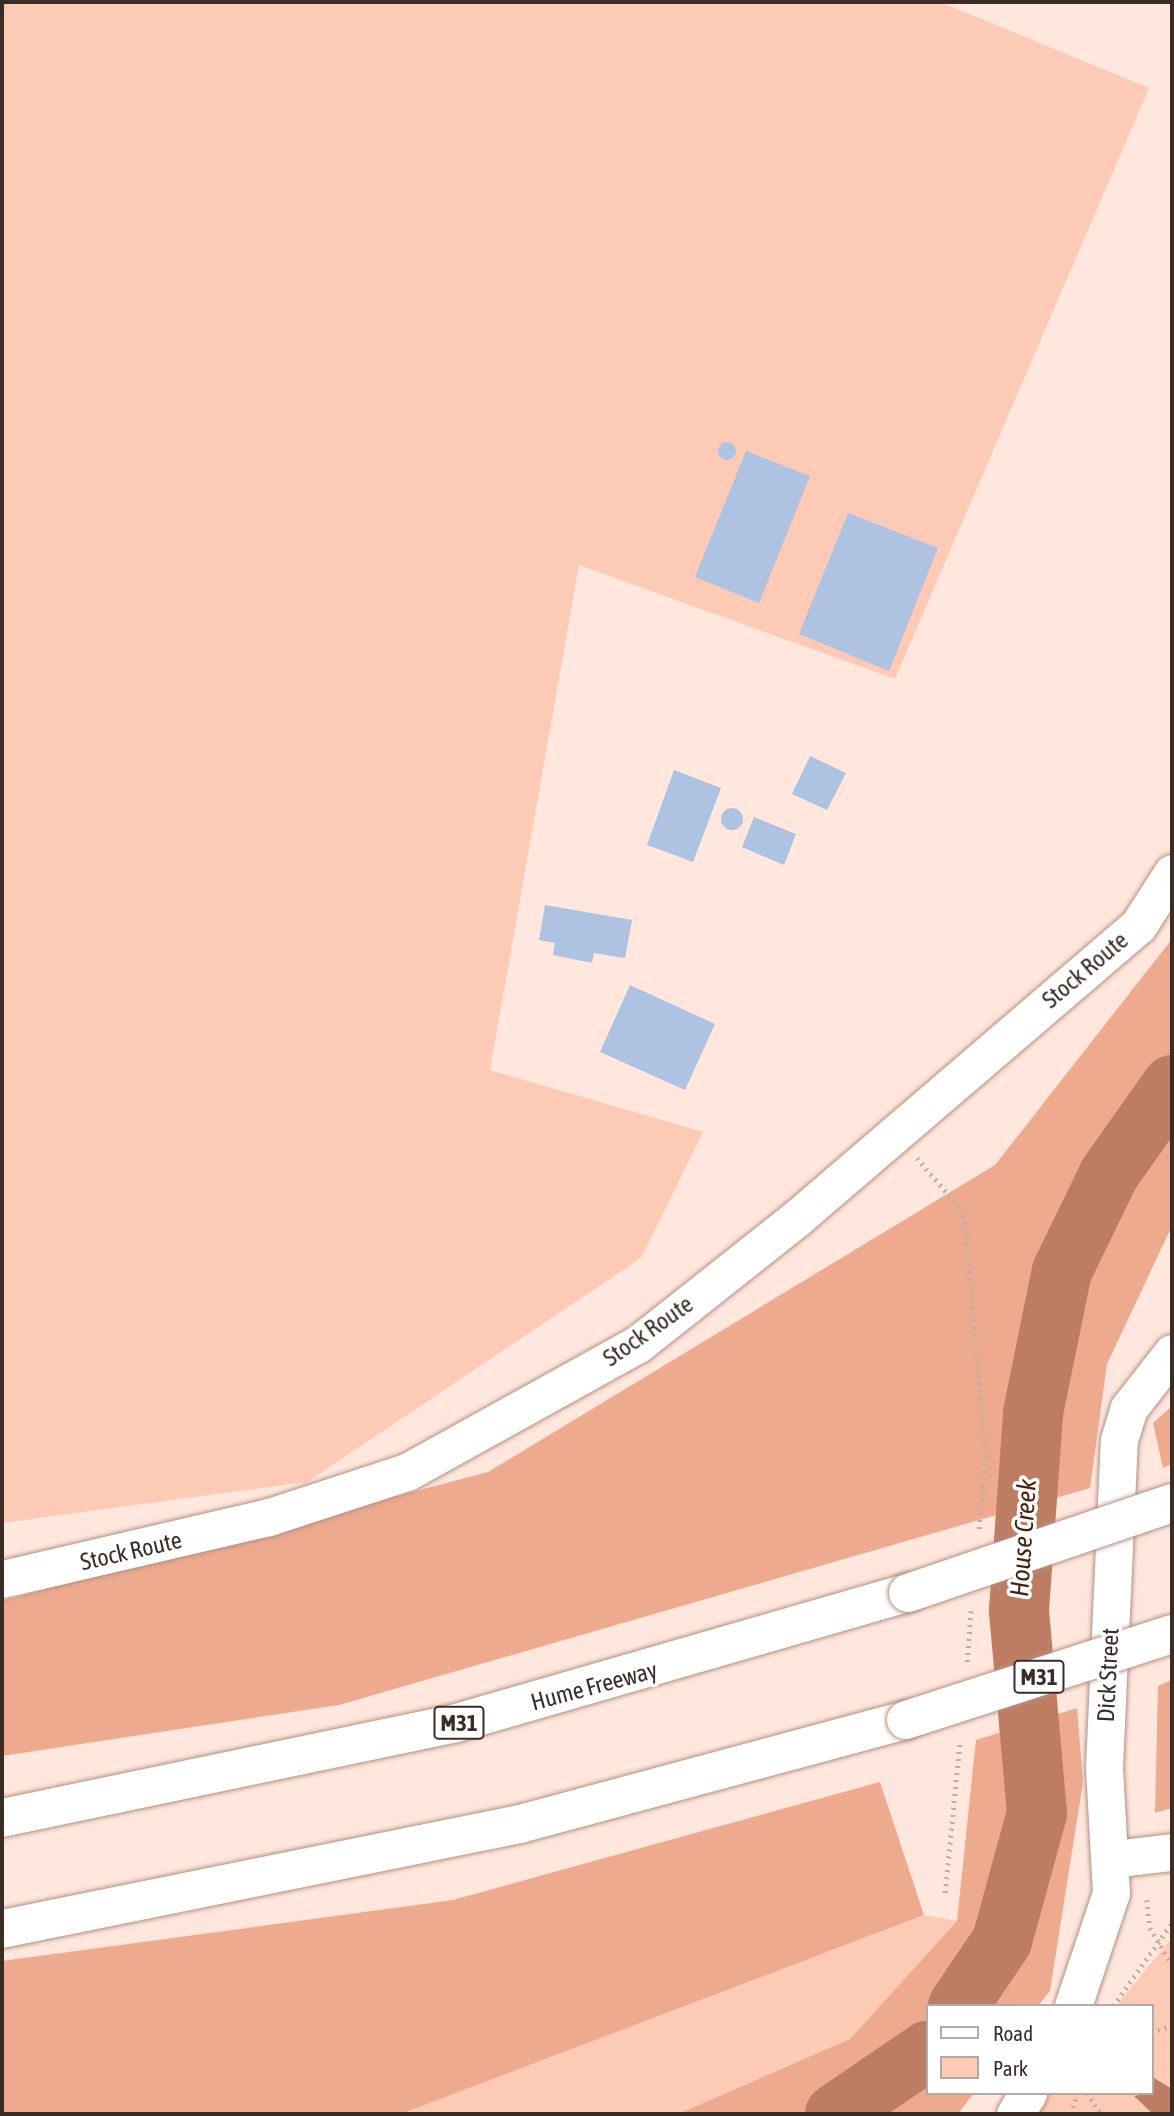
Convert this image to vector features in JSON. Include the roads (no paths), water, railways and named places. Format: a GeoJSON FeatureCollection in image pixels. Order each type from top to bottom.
{"type":"FeatureCollection","features":[{"type":"Feature","properties":{"kind":"highway","name":"Hume Freeway"},"geometry":{"type":"LineString","coordinates":[[2,1818],[453,1724],[908,1593],[1172,1503]]}},
{"type":"Feature","properties":{"kind":"highway","name":"M31"},"geometry":{"type":"LineString","coordinates":[[2,1929],[520,1824],[906,1720],[1172,1634]]}},
{"type":"Feature","properties":{"kind":"street","name":"Stock Route"},"geometry":{"type":"LineString","coordinates":[[2,1579],[269,1517],[407,1472],[638,1345],[1138,926],[1172,873]]}},
{"type":"Feature","properties":{"kind":"street","name":"Dick Street"},"geometry":{"type":"LineString","coordinates":[[1074,2004],[1105,1926],[1112,1859],[1104,1767],[1119,1440],[1129,1408],[1172,1353]]}},
{"type":"Feature","properties":{"kind":"street"},"geometry":{"type":"LineString","coordinates":[[1112,1859],[1172,1852]]}},
{"type":"Feature","properties":{"kind":"street"},"geometry":{"type":"LineString","coordinates":[[1014,2114],[1027,2095]]}},
{"type":"Feature","properties":{"kind":"waterway","name":"House Creek"},"geometry":{"type":"LineString","coordinates":[[959,2004],[1002,1941],[1037,1813],[1019,1610],[1033,1413],[1062,1271],[1109,1174],[1172,1085]]}},
{"type":"Feature","properties":{"kind":"waterway","name":"House Creek"},"geometry":{"type":"LineString","coordinates":[[835,2114],[926,2052]]}}]}
